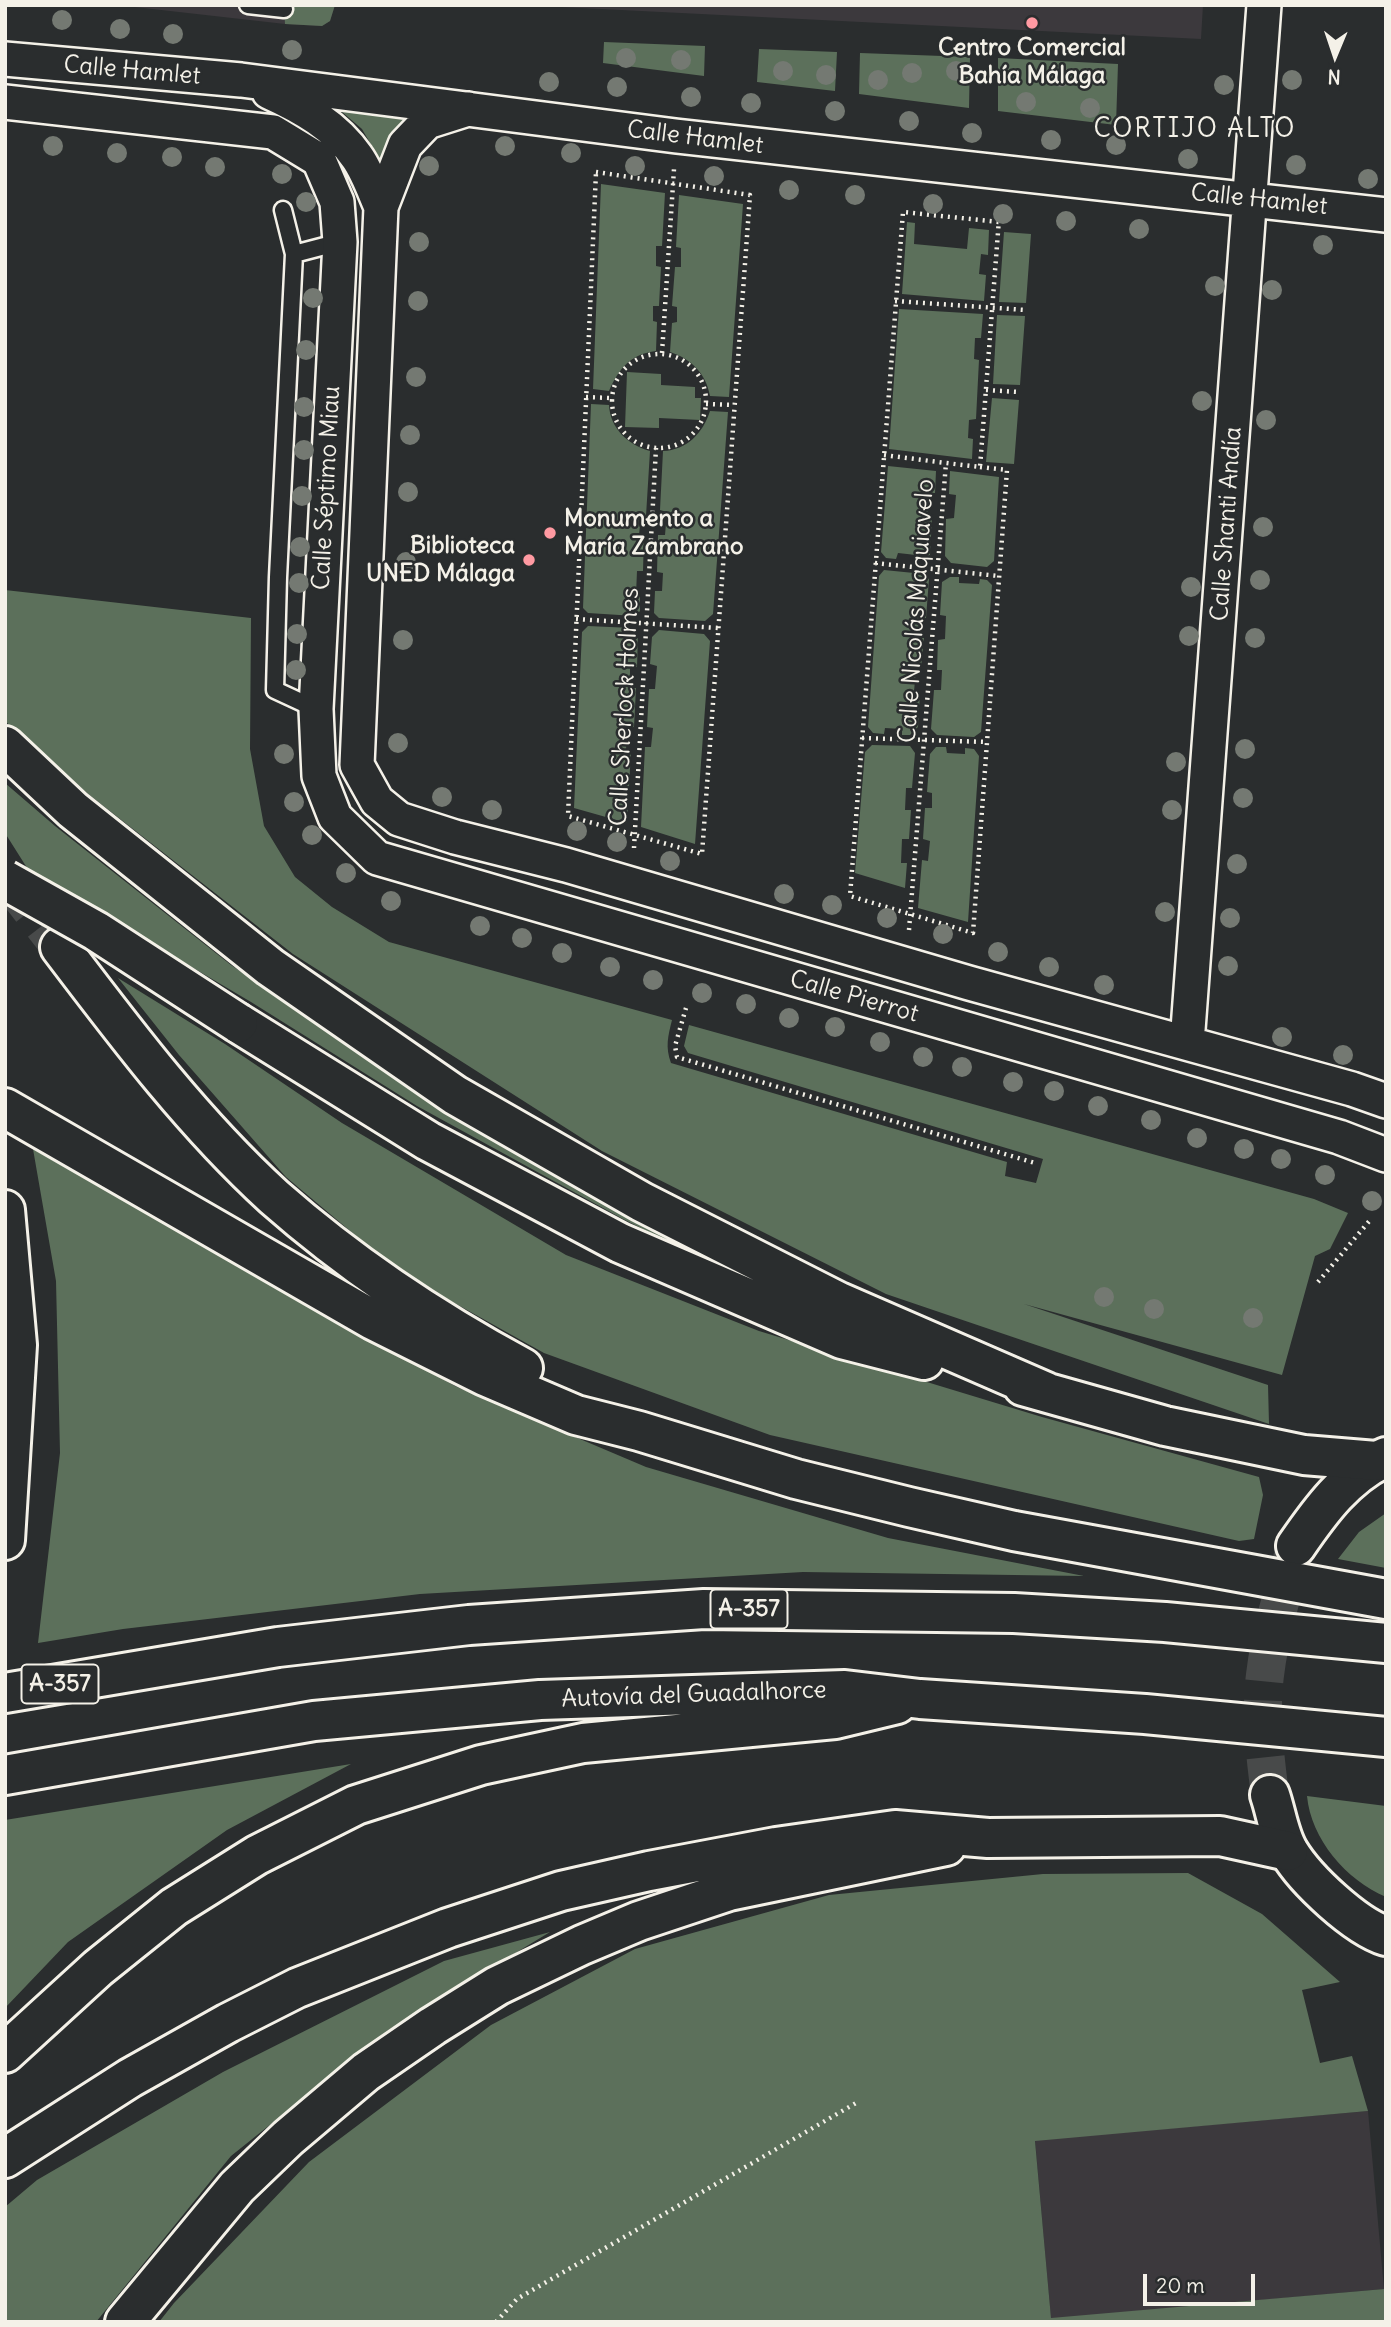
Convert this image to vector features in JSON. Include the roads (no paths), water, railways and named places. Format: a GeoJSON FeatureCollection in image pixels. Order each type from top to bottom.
{"type":"FeatureCollection","features":[{"type":"Feature","properties":{"kind":"main road"},"geometry":{"type":"LineString","coordinates":[[5,746],[73,810],[271,967],[455,1095],[642,1202],[839,1303],[1046,1392]]}},
{"type":"Feature","properties":{"kind":"main road"},"geometry":{"type":"LineString","coordinates":[[5,880],[96,931],[237,1023],[428,1141],[620,1243],[842,1339],[1165,1426],[1304,1455],[1381,1459]]}},
{"type":"Feature","properties":{"kind":"main road"},"geometry":{"type":"LineString","coordinates":[[60,947],[135,1045],[194,1115],[274,1196],[365,1272],[488,1349],[639,1431]]}},
{"type":"Feature","properties":{"kind":"main road"},"geometry":{"type":"LineString","coordinates":[[5,1108],[373,1320],[485,1376],[576,1415],[639,1431],[796,1479],[1014,1531],[1386,1599]]}},
{"type":"Feature","properties":{"kind":"main road"},"geometry":{"type":"LineString","coordinates":[[5,1210],[17,1345],[5,1540]]}},
{"type":"Feature","properties":{"kind":"main road"},"geometry":{"type":"LineString","coordinates":[[1296,1546],[1330,1498],[1381,1459]]}},
{"type":"Feature","properties":{"kind":"main road","name":"A-357"},"geometry":{"type":"LineString","coordinates":[[5,1693],[278,1647],[469,1625],[704,1609],[1014,1613],[1165,1622],[1386,1643]]}},
{"type":"Feature","properties":{"kind":"main road","name":"Autovía del Guadalhorce"},"geometry":{"type":"LineString","coordinates":[[5,1775],[314,1721],[540,1700],[845,1690],[920,1699],[1146,1714],[1386,1737]]}},
{"type":"Feature","properties":{"kind":"main road"},"geometry":{"type":"LineString","coordinates":[[5,2053],[97,1968],[174,1907],[257,1855],[356,1805],[481,1765],[583,1743],[835,1720],[920,1699]]}},
{"type":"Feature","properties":{"kind":"main road"},"geometry":{"type":"LineString","coordinates":[[1270,1795],[1288,1851],[1329,1899],[1381,1941]]}},
{"type":"Feature","properties":{"kind":"main road"},"geometry":{"type":"LineString","coordinates":[[5,2158],[130,2078],[297,1988],[448,1928],[548,1895],[649,1871],[776,1847],[895,1830],[988,1838],[1220,1836],[1288,1851]]}},
{"type":"Feature","properties":{"kind":"main road"},"geometry":{"type":"LineString","coordinates":[[125,2322],[237,2187],[288,2138],[366,2073],[497,1986],[639,1921],[729,1891],[988,1838]]}},
{"type":"Feature","properties":{"kind":"street","name":"Calle Shanti Andía"},"geometry":{"type":"LineString","coordinates":[[1187,1043],[1264,5]]}},
{"type":"Feature","properties":{"kind":"street","name":"Calle Hamlet"},"geometry":{"type":"LineString","coordinates":[[5,59],[241,80],[676,136],[1386,215]]}},
{"type":"Feature","properties":{"kind":"street","name":"Calle Séptimo Miau"},"geometry":{"type":"LineString","coordinates":[[241,80],[289,101],[324,122],[358,157],[381,207]]}},
{"type":"Feature","properties":{"kind":"street","name":"Calle Hamlet"},"geometry":{"type":"LineString","coordinates":[[5,102],[273,132],[319,159]]}},
{"type":"Feature","properties":{"kind":"street","name":"Calle Séptimo Miau"},"geometry":{"type":"LineString","coordinates":[[377,801],[358,765],[381,207],[405,145],[427,122],[468,110]]}},
{"type":"Feature","properties":{"kind":"street","name":"Calle Séptimo Miau"},"geometry":{"type":"LineString","coordinates":[[319,159],[337,202],[340,242],[316,709],[319,776],[335,817]]}},
{"type":"Feature","properties":{"kind":"street","name":"Calle Pierrot"},"geometry":{"type":"LineString","coordinates":[[377,801],[399,819],[1352,1089],[1386,1101]]}},
{"type":"Feature","properties":{"kind":"street","name":"Calle Pierrot"},"geometry":{"type":"LineString","coordinates":[[335,817],[377,858],[1339,1137],[1386,1155]]}},
{"type":"Feature","properties":{"kind":"lane"},"geometry":{"type":"LineString","coordinates":[[248,5],[284,9]]}},
{"type":"Feature","properties":{"kind":"lane"},"geometry":{"type":"LineString","coordinates":[[283,210],[294,254],[275,690],[316,709]]}},
{"type":"Feature","properties":{"kind":"lane"},"geometry":{"type":"LineString","coordinates":[[294,254],[340,242]]}},
{"type":"Feature","properties":{"kind":"tunnel"},"geometry":{"type":"LineString","coordinates":[[8,880],[60,947]]}},
{"type":"Feature","properties":{"kind":"tunnel"},"geometry":{"type":"LineString","coordinates":[[1270,1795],[1263,1720],[1265,1675],[1274,1627],[1295,1548]]}},
{"type":"Feature","properties":{"kind":"place","name":"Centro Comercial Bahía Málaga"},"geometry":{"type":"Point","coordinates":[1032,23]}},
{"type":"Feature","properties":{"kind":"place","name":"Monumento a María Zambrano"},"geometry":{"type":"Point","coordinates":[550,533]}},
{"type":"Feature","properties":{"kind":"place","name":"Biblioteca UNED Málaga"},"geometry":{"type":"Point","coordinates":[529,560]}},
{"type":"Feature","properties":{"kind":"district","name":"CORTIJO ALTO"},"geometry":{"type":"Point","coordinates":[1195,130]}}]}
